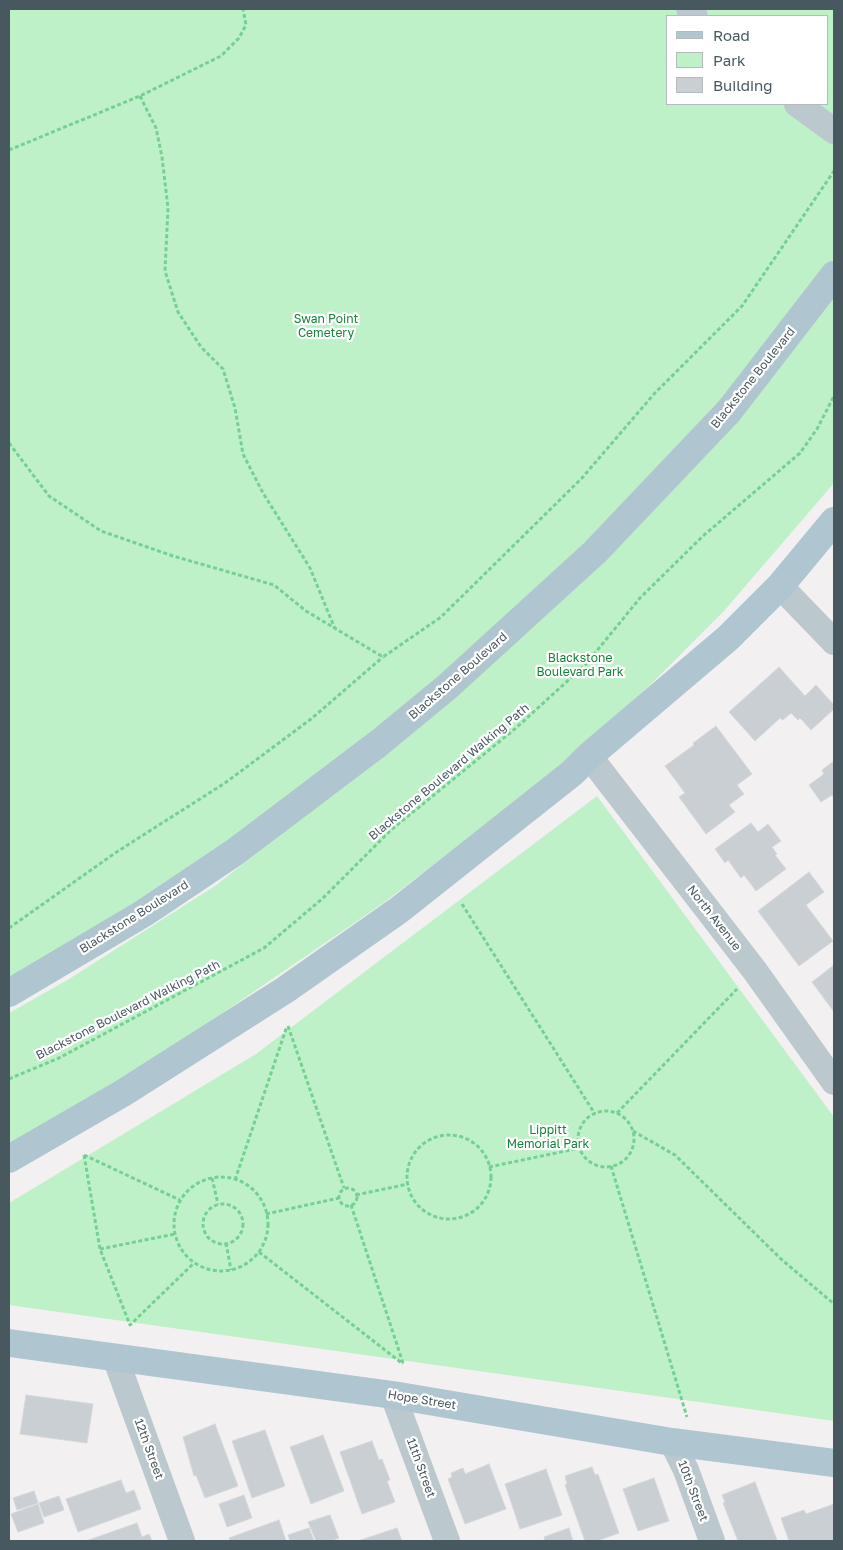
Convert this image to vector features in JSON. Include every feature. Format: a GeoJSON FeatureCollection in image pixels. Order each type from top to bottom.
{"type":"FeatureCollection","features":[{"type":"Feature","properties":{"kind":"main road","name":"Blackstone Boulevard"},"geometry":{"type":"LineString","coordinates":[[9,994],[144,913],[235,852],[379,743],[447,687],[595,552],[729,411],[834,275]]}},
{"type":"Feature","properties":{"kind":"main road"},"geometry":{"type":"LineString","coordinates":[[9,1159],[123,1093],[293,984],[398,910],[572,773],[589,756],[728,638],[780,586],[834,521]]}},
{"type":"Feature","properties":{"kind":"main road","name":"Hope Street"},"geometry":{"type":"LineString","coordinates":[[9,1343],[393,1395],[672,1442],[834,1463]]}},
{"type":"Feature","properties":{"kind":"street"},"geometry":{"type":"LineString","coordinates":[[798,105],[834,131]]}},
{"type":"Feature","properties":{"kind":"street"},"geometry":{"type":"LineString","coordinates":[[780,586],[834,642]]}},
{"type":"Feature","properties":{"kind":"street","name":"North Avenue"},"geometry":{"type":"LineString","coordinates":[[589,756],[755,971],[834,1082]]}},
{"type":"Feature","properties":{"kind":"street","name":"12th Street"},"geometry":{"type":"LineString","coordinates":[[116,1356],[182,1541]]}},
{"type":"Feature","properties":{"kind":"street","name":"11th Street"},"geometry":{"type":"LineString","coordinates":[[393,1395],[448,1541]]}},
{"type":"Feature","properties":{"kind":"street","name":"10th Street"},"geometry":{"type":"LineString","coordinates":[[672,1442],[686,1470],[712,1541]]}},
{"type":"Feature","properties":{"kind":"path"},"geometry":{"type":"LineString","coordinates":[[9,150],[140,96],[221,56],[239,38],[246,26],[243,9]]}},
{"type":"Feature","properties":{"kind":"path"},"geometry":{"type":"LineString","coordinates":[[140,96],[156,128],[162,157],[168,208],[165,271],[178,312],[201,347],[223,369],[236,408],[243,454],[263,493],[310,568],[335,629]]}},
{"type":"Feature","properties":{"kind":"path"},"geometry":{"type":"LineString","coordinates":[[9,928],[115,854],[225,783],[311,720],[383,657],[441,617],[582,478],[654,394],[742,306],[834,171]]}},
{"type":"Feature","properties":{"kind":"path","name":"Blackstone Boulevard Walking Path"},"geometry":{"type":"LineString","coordinates":[[9,1079],[59,1058],[264,948],[322,899],[392,830],[516,728],[586,664],[640,598],[704,536],[800,453],[818,429],[834,396]]}},
{"type":"Feature","properties":{"kind":"path"},"geometry":{"type":"LineString","coordinates":[[9,443],[48,496],[101,531],[173,556],[274,585],[306,612],[383,657]]}},
{"type":"Feature","properties":{"kind":"path"},"geometry":{"type":"LineString","coordinates":[[462,904],[595,1114]]}},
{"type":"Feature","properties":{"kind":"path"},"geometry":{"type":"LineString","coordinates":[[617,1113],[755,971]]}},
{"type":"Feature","properties":{"kind":"path"},"geometry":{"type":"LineString","coordinates":[[235,1180],[288,1026],[344,1188]]}},
{"type":"Feature","properties":{"kind":"path"},"geometry":{"type":"LineString","coordinates":[[602,1112],[617,1113],[630,1124],[634,1140],[632,1150],[627,1158],[620,1163],[603,1167],[594,1164],[588,1160],[580,1148],[579,1136],[582,1126],[587,1119],[595,1114],[602,1112]]}},
{"type":"Feature","properties":{"kind":"path"},"geometry":{"type":"LineString","coordinates":[[633,1132],[675,1155],[781,1259],[834,1304]]}},
{"type":"Feature","properties":{"kind":"path"},"geometry":{"type":"LineString","coordinates":[[452,1135],[466,1138],[477,1146],[486,1157],[489,1167],[490,1184],[486,1197],[477,1208],[466,1215],[452,1218],[438,1217],[426,1212],[416,1202],[408,1184],[409,1163],[416,1151],[426,1141],[439,1136],[452,1135]]}},
{"type":"Feature","properties":{"kind":"path"},"geometry":{"type":"LineString","coordinates":[[489,1167],[580,1148]]}},
{"type":"Feature","properties":{"kind":"path"},"geometry":{"type":"LineString","coordinates":[[181,1200],[84,1155],[100,1249],[130,1325],[194,1263]]}},
{"type":"Feature","properties":{"kind":"path"},"geometry":{"type":"LineString","coordinates":[[611,1166],[684,1404]]}},
{"type":"Feature","properties":{"kind":"path"},"geometry":{"type":"LineString","coordinates":[[224,1177],[235,1180],[248,1186],[258,1196],[266,1210],[268,1224],[266,1238],[259,1252],[242,1266],[231,1270],[219,1271],[206,1269],[194,1263],[179,1245],[175,1234],[175,1217],[181,1200],[189,1190],[200,1182],[224,1177]]}},
{"type":"Feature","properties":{"kind":"path"},"geometry":{"type":"LineString","coordinates":[[212,1178],[218,1204]]}},
{"type":"Feature","properties":{"kind":"path"},"geometry":{"type":"LineString","coordinates":[[356,1195],[408,1184]]}},
{"type":"Feature","properties":{"kind":"path"},"geometry":{"type":"LineString","coordinates":[[344,1188],[352,1188],[356,1195],[356,1201],[351,1205],[342,1204],[339,1198],[339,1193],[344,1188]]}},
{"type":"Feature","properties":{"kind":"path"},"geometry":{"type":"LineString","coordinates":[[266,1214],[339,1198]]}},
{"type":"Feature","properties":{"kind":"path"},"geometry":{"type":"LineString","coordinates":[[218,1204],[225,1204],[236,1209],[242,1220],[242,1226],[237,1237],[226,1243],[210,1240],[206,1235],[203,1225],[203,1219],[209,1210],[218,1204]]}},
{"type":"Feature","properties":{"kind":"path"},"geometry":{"type":"LineString","coordinates":[[259,1252],[404,1364],[351,1205]]}},
{"type":"Feature","properties":{"kind":"path"},"geometry":{"type":"LineString","coordinates":[[100,1249],[175,1234]]}},
{"type":"Feature","properties":{"kind":"path"},"geometry":{"type":"LineString","coordinates":[[226,1243],[231,1270]]}},
{"type":"Feature","properties":{"kind":"green space","name":"Swan Point Cemetery"},"geometry":{"type":"Polygon","coordinates":[[[9,9],[834,9],[834,258],[794,333],[687,464],[372,748],[9,994],[9,9]]]}},
{"type":"Feature","properties":{"kind":"green space","name":"Blackstone Boulevard Park"},"geometry":{"type":"Polygon","coordinates":[[[834,296],[834,483],[724,611],[625,710],[525,795],[382,904],[132,1075],[9,1144],[9,1013],[69,979],[215,886],[331,795],[834,296]]]}},
{"type":"Feature","properties":{"kind":"green space","name":"Lippitt Memorial Park"},"geometry":{"type":"Polygon","coordinates":[[[597,796],[834,1117],[834,1421],[9,1305],[9,1203],[256,1054],[597,796]]]}},
{"type":"Feature","properties":{"kind":"building"},"geometry":{"type":"Polygon","coordinates":[[[779,667],[805,696],[816,685],[834,705],[834,709],[811,730],[800,718],[798,720],[791,713],[783,720],[780,718],[755,741],[729,712],[779,667]]]}},
{"type":"Feature","properties":{"kind":"building"},"geometry":{"type":"Polygon","coordinates":[[[716,726],[752,774],[737,785],[744,794],[729,805],[735,812],[706,834],[679,797],[685,793],[665,766],[716,726]]]}},
{"type":"Feature","properties":{"kind":"building"},"geometry":{"type":"Polygon","coordinates":[[[834,761],[834,798],[832,795],[821,802],[809,785],[824,774],[822,770],[834,761]]]}},
{"type":"Feature","properties":{"kind":"building"},"geometry":{"type":"Polygon","coordinates":[[[751,823],[758,832],[768,824],[781,841],[772,847],[777,854],[775,855],[786,869],[756,891],[744,875],[741,878],[728,860],[725,863],[715,849],[751,823]]]}},
{"type":"Feature","properties":{"kind":"building"},"geometry":{"type":"Polygon","coordinates":[[[809,872],[824,892],[806,905],[833,941],[799,966],[758,911],[809,872]]]}},
{"type":"Feature","properties":{"kind":"building"},"geometry":{"type":"Polygon","coordinates":[[[834,965],[834,1012],[812,982],[834,965]]]}},
{"type":"Feature","properties":{"kind":"building"},"geometry":{"type":"Polygon","coordinates":[[[26,1395],[93,1404],[87,1443],[20,1434],[26,1395]]]}},
{"type":"Feature","properties":{"kind":"building"},"geometry":{"type":"Polygon","coordinates":[[[215,1424],[238,1486],[205,1498],[196,1475],[194,1476],[183,1437],[215,1424]]]}},
{"type":"Feature","properties":{"kind":"building"},"geometry":{"type":"Polygon","coordinates":[[[265,1430],[285,1486],[252,1498],[232,1441],[265,1430]]]}},
{"type":"Feature","properties":{"kind":"building"},"geometry":{"type":"Polygon","coordinates":[[[323,1435],[344,1491],[311,1504],[290,1447],[323,1435]]]}},
{"type":"Feature","properties":{"kind":"building"},"geometry":{"type":"Polygon","coordinates":[[[372,1441],[379,1460],[382,1459],[390,1480],[387,1481],[395,1502],[362,1514],[340,1452],[372,1441]]]}},
{"type":"Feature","properties":{"kind":"building"},"geometry":{"type":"Polygon","coordinates":[[[489,1464],[506,1509],[465,1524],[448,1479],[452,1477],[451,1473],[463,1468],[465,1474],[489,1464]]]}},
{"type":"Feature","properties":{"kind":"building"},"geometry":{"type":"Polygon","coordinates":[[[592,1467],[595,1475],[598,1474],[619,1533],[597,1541],[585,1541],[565,1485],[567,1484],[565,1476],[592,1467]]]}},
{"type":"Feature","properties":{"kind":"building"},"geometry":{"type":"Polygon","coordinates":[[[546,1469],[562,1515],[520,1529],[505,1484],[546,1469]]]}},
{"type":"Feature","properties":{"kind":"building"},"geometry":{"type":"Polygon","coordinates":[[[654,1478],[669,1521],[638,1531],[623,1489],[654,1478]]]}},
{"type":"Feature","properties":{"kind":"building"},"geometry":{"type":"Polygon","coordinates":[[[121,1480],[126,1493],[134,1490],[141,1509],[78,1532],[66,1499],[121,1480]]]}},
{"type":"Feature","properties":{"kind":"building"},"geometry":{"type":"Polygon","coordinates":[[[755,1482],[777,1541],[738,1541],[723,1503],[725,1502],[722,1495],[755,1482]]]}},
{"type":"Feature","properties":{"kind":"building"},"geometry":{"type":"Polygon","coordinates":[[[34,1491],[38,1503],[17,1510],[13,1498],[34,1491]]]}},
{"type":"Feature","properties":{"kind":"building"},"geometry":{"type":"Polygon","coordinates":[[[244,1495],[252,1518],[227,1527],[219,1504],[244,1495]]]}},
{"type":"Feature","properties":{"kind":"building"},"geometry":{"type":"Polygon","coordinates":[[[59,1496],[64,1510],[44,1517],[39,1503],[59,1496]]]}},
{"type":"Feature","properties":{"kind":"building"},"geometry":{"type":"Polygon","coordinates":[[[38,1504],[44,1523],[18,1532],[11,1514],[38,1504]]]}},
{"type":"Feature","properties":{"kind":"building"},"geometry":{"type":"Polygon","coordinates":[[[834,1504],[834,1541],[789,1541],[781,1518],[804,1510],[806,1514],[834,1504]]]}},
{"type":"Feature","properties":{"kind":"building"},"geometry":{"type":"Polygon","coordinates":[[[330,1515],[339,1538],[331,1541],[316,1541],[308,1522],[330,1515]]]}},
{"type":"Feature","properties":{"kind":"building"},"geometry":{"type":"Polygon","coordinates":[[[279,1520],[286,1541],[230,1541],[229,1538],[279,1520]]]}},
{"type":"Feature","properties":{"kind":"building"},"geometry":{"type":"Polygon","coordinates":[[[137,1523],[142,1537],[149,1534],[152,1541],[86,1541],[137,1523]]]}},
{"type":"Feature","properties":{"kind":"building"},"geometry":{"type":"Polygon","coordinates":[[[309,1528],[314,1541],[290,1541],[288,1535],[309,1528]]]}},
{"type":"Feature","properties":{"kind":"building"},"geometry":{"type":"Polygon","coordinates":[[[397,1528],[402,1541],[358,1541],[397,1528]]]}},
{"type":"Feature","properties":{"kind":"building"},"geometry":{"type":"Polygon","coordinates":[[[569,1528],[573,1541],[545,1541],[544,1537],[569,1528]]]}}]}
